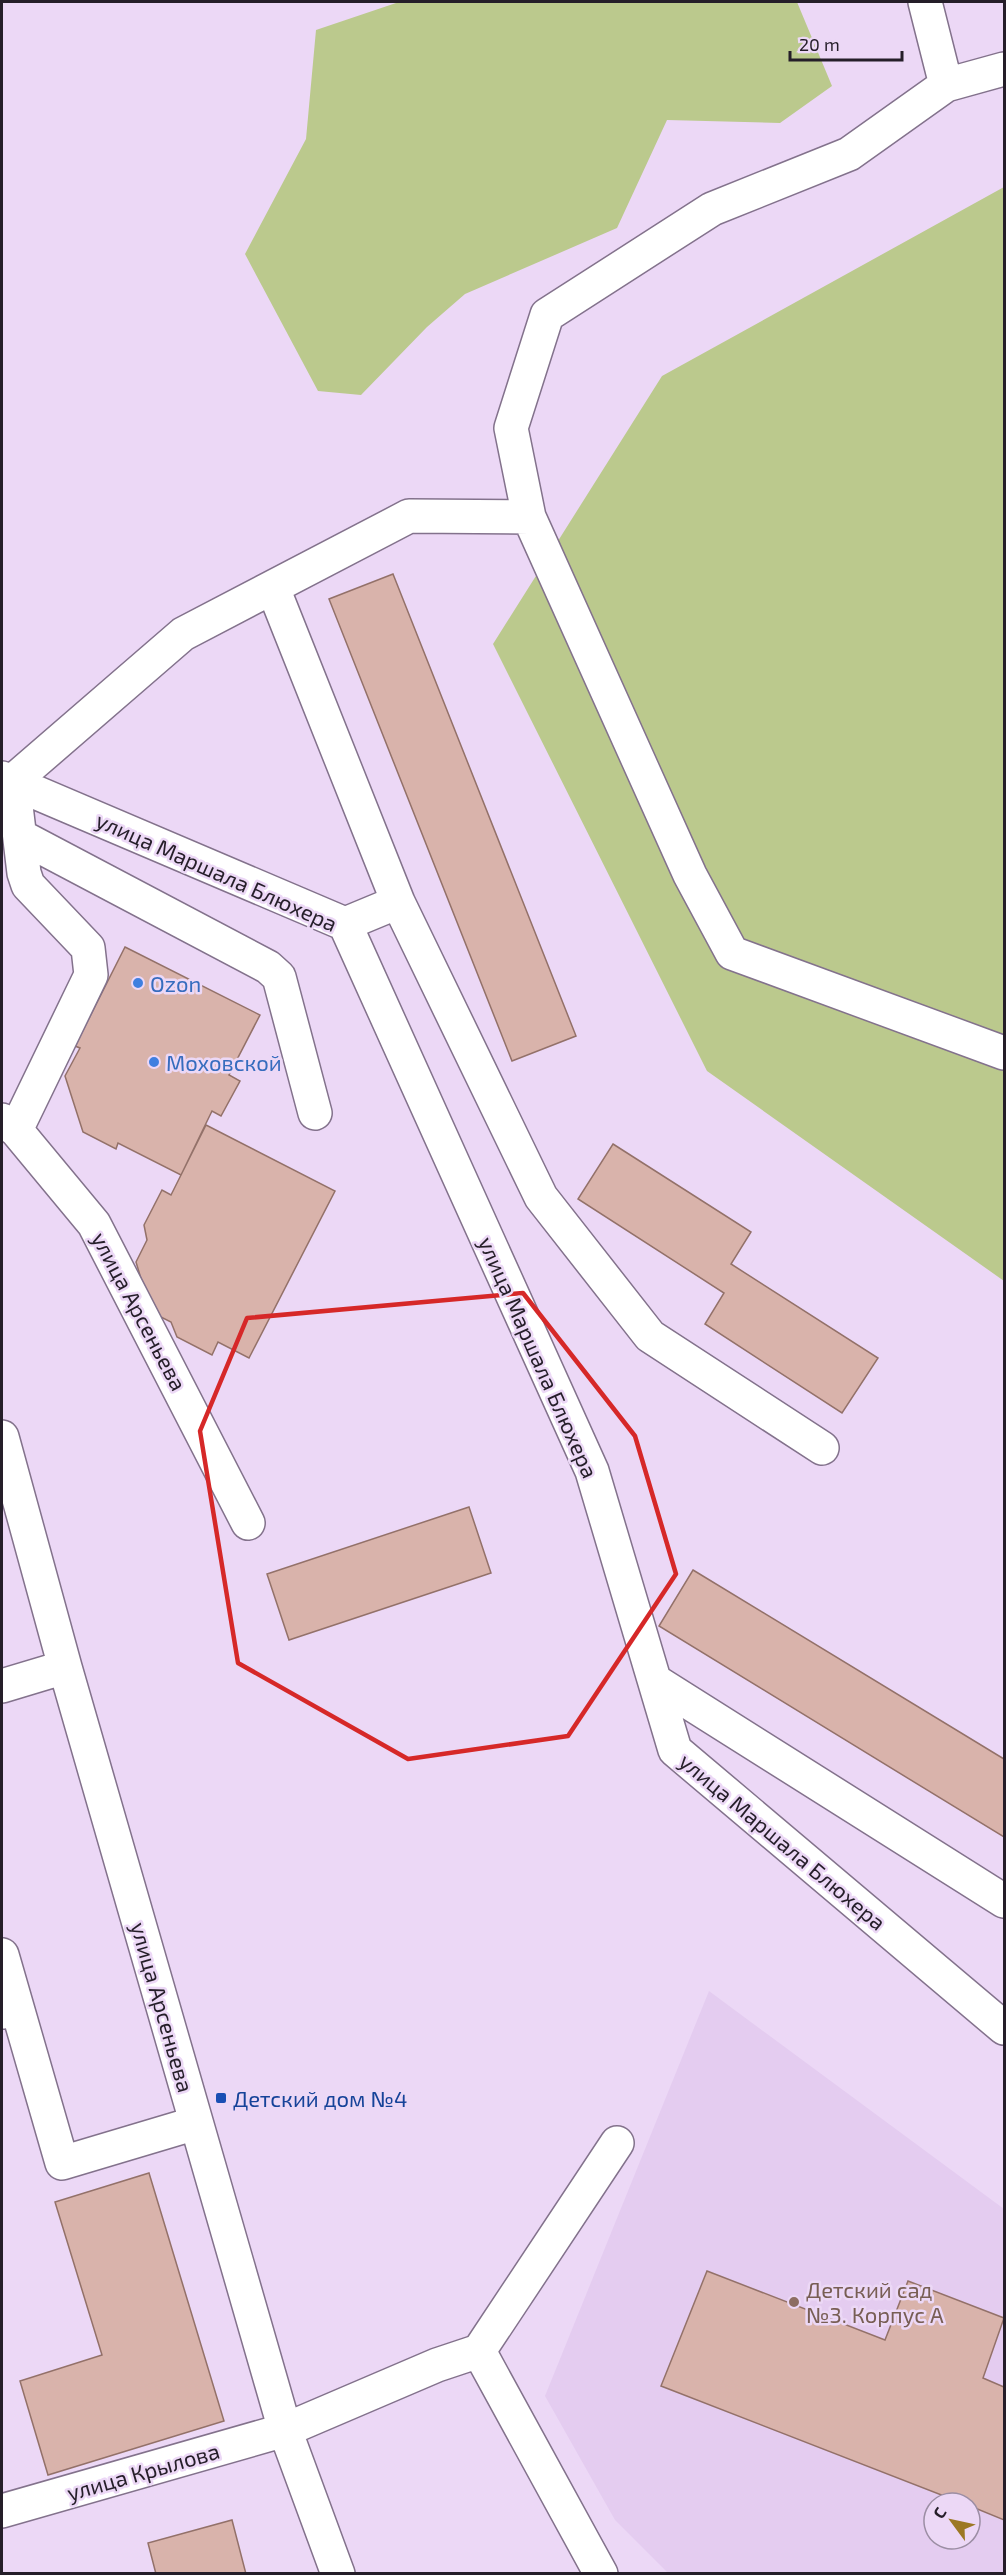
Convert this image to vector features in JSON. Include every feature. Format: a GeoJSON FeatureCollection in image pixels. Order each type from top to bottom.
{"type":"FeatureCollection","features":[{"type":"Feature","properties":{"kind":"street"},"geometry":{"type":"LineString","coordinates":[[925,2],[946,85]]}},
{"type":"Feature","properties":{"kind":"street"},"geometry":{"type":"LineString","coordinates":[[1005,69],[946,85],[849,154],[712,209],[547,315],[511,428],[529,517],[690,875],[732,953],[1005,1053]]}},
{"type":"Feature","properties":{"kind":"street"},"geometry":{"type":"LineString","coordinates":[[9,1125],[91,975],[88,948],[28,885],[7,779],[183,634],[409,516],[529,517]]}},
{"type":"Feature","properties":{"kind":"street"},"geometry":{"type":"LineString","coordinates":[[273,588],[398,902],[541,1197],[650,1336],[822,1448]]}},
{"type":"Feature","properties":{"kind":"street","name":"улица Маршала Блюхера"},"geometry":{"type":"LineString","coordinates":[[7,779],[345,924],[592,1472],[675,1750],[1005,2028]]}},
{"type":"Feature","properties":{"kind":"street"},"geometry":{"type":"LineString","coordinates":[[20,836],[268,968],[279,977],[315,1113]]}},
{"type":"Feature","properties":{"kind":"street"},"geometry":{"type":"LineString","coordinates":[[345,924],[398,902]]}},
{"type":"Feature","properties":{"kind":"street","name":"улица Арсеньева"},"geometry":{"type":"LineString","coordinates":[[9,1125],[94,1224],[138,1304],[248,1523]]}},
{"type":"Feature","properties":{"kind":"street","name":"улица Арсеньева"},"geometry":{"type":"LineString","coordinates":[[2,1437],[65,1667],[285,2430],[338,2574]]}},
{"type":"Feature","properties":{"kind":"street"},"geometry":{"type":"LineString","coordinates":[[2,1686],[65,1667]]}},
{"type":"Feature","properties":{"kind":"street"},"geometry":{"type":"LineString","coordinates":[[655,1681],[1005,1901]]}},
{"type":"Feature","properties":{"kind":"street"},"geometry":{"type":"LineString","coordinates":[[2,1956],[9,2010],[62,2163],[196,2123]]}},
{"type":"Feature","properties":{"kind":"street"},"geometry":{"type":"LineString","coordinates":[[601,2574],[479,2351],[617,2143]]}},
{"type":"Feature","properties":{"kind":"street","name":"улица Крылова"},"geometry":{"type":"LineString","coordinates":[[2,2511],[285,2430],[437,2365],[479,2351]]}},
{"type":"Feature","properties":{"kind":"highlighted area"},"geometry":{"type":"Polygon","coordinates":[[[523,1293],[635,1436],[676,1574],[568,1736],[408,1759],[238,1663],[200,1431],[247,1318],[523,1293]]]}},
{"type":"Feature","properties":{"kind":"shaded area","name":"Детский сад №3. Корпус А"},"geometry":{"type":"Polygon","coordinates":[[[709,1991],[1004,2209],[1004,2573],[668,2573],[615,2520],[545,2396],[709,1991]]]}},
{"type":"Feature","properties":{"kind":"green space"},"geometry":{"type":"Polygon","coordinates":[[[399,2],[797,2],[832,86],[780,123],[667,120],[617,228],[465,294],[427,327],[361,395],[318,391],[245,254],[306,139],[316,30],[399,2]]]}},
{"type":"Feature","properties":{"kind":"green space"},"geometry":{"type":"Polygon","coordinates":[[[1004,187],[1004,1281],[707,1071],[493,644],[662,376],[1004,187]]]}},
{"type":"Feature","properties":{"kind":"building"},"geometry":{"type":"Polygon","coordinates":[[[393,574],[576,1036],[512,1061],[329,599],[393,574]]]}},
{"type":"Feature","properties":{"kind":"building","name":"Моховской"},"geometry":{"type":"Polygon","coordinates":[[[125,947],[260,1015],[229,1075],[240,1081],[221,1116],[212,1111],[181,1175],[118,1143],[116,1149],[83,1132],[65,1076],[80,1048],[75,1046],[125,947]]]}},
{"type":"Feature","properties":{"kind":"building"},"geometry":{"type":"Polygon","coordinates":[[[206,1125],[335,1191],[249,1358],[218,1342],[212,1355],[177,1337],[171,1322],[151,1312],[136,1262],[147,1240],[144,1225],[162,1190],[171,1195],[206,1125]]]}},
{"type":"Feature","properties":{"kind":"building"},"geometry":{"type":"Polygon","coordinates":[[[613,1144],[751,1232],[731,1264],[878,1358],[842,1413],[705,1324],[724,1293],[578,1199],[613,1144]]]}},
{"type":"Feature","properties":{"kind":"building"},"geometry":{"type":"Polygon","coordinates":[[[469,1507],[491,1573],[289,1640],[267,1574],[469,1507]]]}},
{"type":"Feature","properties":{"kind":"building"},"geometry":{"type":"Polygon","coordinates":[[[693,1570],[1004,1759],[1004,1837],[659,1626],[693,1570]]]}},
{"type":"Feature","properties":{"kind":"building"},"geometry":{"type":"Polygon","coordinates":[[[149,2173],[224,2421],[48,2475],[20,2381],[102,2355],[55,2202],[149,2173]]]}},
{"type":"Feature","properties":{"kind":"building"},"geometry":{"type":"Polygon","coordinates":[[[707,2271],[885,2340],[908,2281],[1004,2318],[983,2378],[1004,2387],[1004,2520],[982,2511],[982,2491],[931,2491],[661,2386],[707,2271]]]}},
{"type":"Feature","properties":{"kind":"building"},"geometry":{"type":"Polygon","coordinates":[[[232,2520],[246,2574],[156,2574],[148,2543],[232,2520]]]}},
{"type":"Feature","properties":{"kind":"place","name":"Ozon"},"geometry":{"type":"Point","coordinates":[138,983]}},
{"type":"Feature","properties":{"kind":"place","name":"Моховской"},"geometry":{"type":"Point","coordinates":[154,1062]}},
{"type":"Feature","properties":{"kind":"place","name":"Детский дом №4"},"geometry":{"type":"Point","coordinates":[221,2098]}},
{"type":"Feature","properties":{"kind":"place","name":"Детский сад №3. Корпус А"},"geometry":{"type":"Point","coordinates":[794,2302]}}]}
